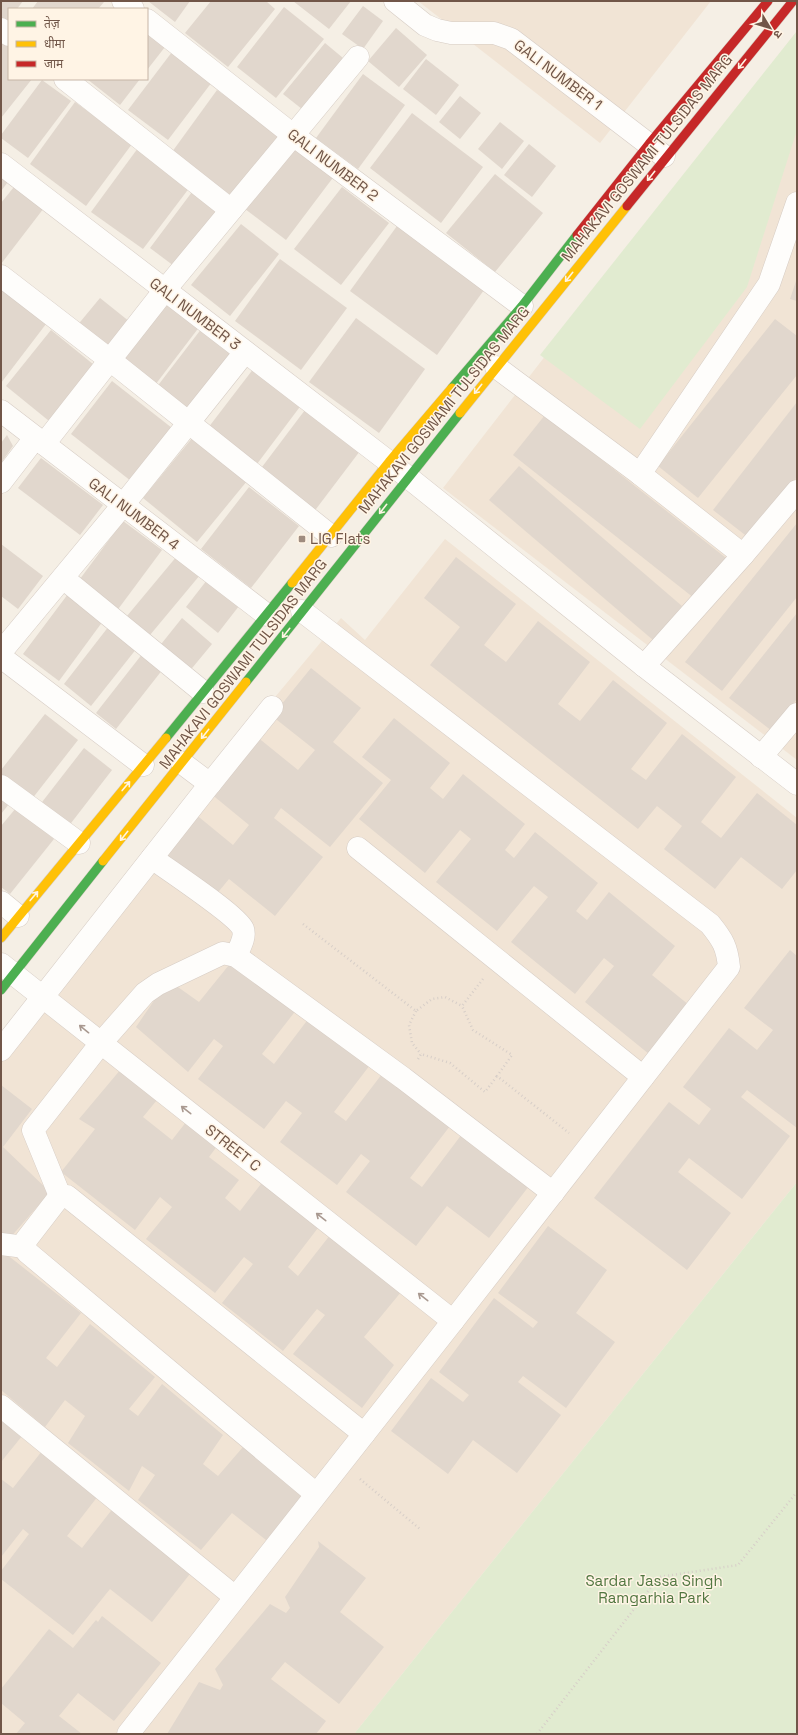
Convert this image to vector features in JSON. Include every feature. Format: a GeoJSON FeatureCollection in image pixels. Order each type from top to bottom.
{"type":"FeatureCollection","features":[{"type":"Feature","properties":{"kind":"street"},"geometry":{"type":"LineString","coordinates":[[123,1],[132,8]]}},
{"type":"Feature","properties":{"kind":"street","name":"GALI NUMBER 1"},"geometry":{"type":"LineString","coordinates":[[395,1],[419,8],[425,25],[437,30],[451,33],[494,33],[511,39],[666,158]]}},
{"type":"Feature","properties":{"kind":"street","name":"MAHAKAVI GOSWAMI TULSIDAS MARG"},"geometry":{"type":"LineString","coordinates":[[5,976],[182,763],[407,478],[792,1]]}},
{"type":"Feature","properties":{"kind":"street","name":"MAHAKAVI GOSWAMI TULSIDAS MARG"},"geometry":{"type":"LineString","coordinates":[[1,938],[267,615],[389,462],[522,306],[760,4]]}},
{"type":"Feature","properties":{"kind":"street","name":"GALI NUMBER 2"},"geometry":{"type":"LineString","coordinates":[[148,21],[293,135],[522,306]]}},
{"type":"Feature","properties":{"kind":"street"},"geometry":{"type":"LineString","coordinates":[[1,482],[110,360],[164,291],[358,57]]}},
{"type":"Feature","properties":{"kind":"street"},"geometry":{"type":"LineString","coordinates":[[66,80],[231,210]]}},
{"type":"Feature","properties":{"kind":"street","name":"GALI NUMBER 3"},"geometry":{"type":"LineString","coordinates":[[1,164],[164,291],[389,462],[407,478],[644,666],[797,784]]}},
{"type":"Feature","properties":{"kind":"street"},"geometry":{"type":"LineString","coordinates":[[640,474],[769,284],[797,203]]}},
{"type":"Feature","properties":{"kind":"street"},"geometry":{"type":"LineString","coordinates":[[1,276],[110,360],[331,536]]}},
{"type":"Feature","properties":{"kind":"street"},"geometry":{"type":"LineString","coordinates":[[1,652],[63,578],[245,352]]}},
{"type":"Feature","properties":{"kind":"street"},"geometry":{"type":"LineString","coordinates":[[496,367],[640,474],[743,554]]}},
{"type":"Feature","properties":{"kind":"street","name":"GALI NUMBER 4"},"geometry":{"type":"LineString","coordinates":[[1,411],[267,615]]}},
{"type":"Feature","properties":{"kind":"street"},"geometry":{"type":"LineString","coordinates":[[644,666],[797,492]]}},
{"type":"Feature","properties":{"kind":"street"},"geometry":{"type":"LineString","coordinates":[[63,578],[203,692]]}},
{"type":"Feature","properties":{"kind":"street"},"geometry":{"type":"LineString","coordinates":[[128,1734],[729,967],[727,950],[722,938],[710,924],[302,612]]}},
{"type":"Feature","properties":{"kind":"street"},"geometry":{"type":"LineString","coordinates":[[1,657],[144,765]]}},
{"type":"Feature","properties":{"kind":"street"},"geometry":{"type":"LineString","coordinates":[[1,1050],[272,707]]}},
{"type":"Feature","properties":{"kind":"street"},"geometry":{"type":"LineString","coordinates":[[761,757],[797,714]]}},
{"type":"Feature","properties":{"kind":"street"},"geometry":{"type":"LineString","coordinates":[[182,763],[210,784]]}},
{"type":"Feature","properties":{"kind":"street"},"geometry":{"type":"LineString","coordinates":[[1,786],[79,843]]}},
{"type":"Feature","properties":{"kind":"street"},"geometry":{"type":"LineString","coordinates":[[358,848],[643,1077]]}},
{"type":"Feature","properties":{"kind":"street"},"geometry":{"type":"LineString","coordinates":[[152,858],[224,910],[236,921],[242,929],[244,938],[236,956]]}},
{"type":"Feature","properties":{"kind":"street"},"geometry":{"type":"LineString","coordinates":[[1,902],[18,916]]}},
{"type":"Feature","properties":{"kind":"street"},"geometry":{"type":"LineString","coordinates":[[60,1196],[32,1130],[101,1043],[145,992],[158,984],[201,965],[223,953],[236,956],[403,1078],[553,1193]]}},
{"type":"Feature","properties":{"kind":"street","name":"STREET C"},"geometry":{"type":"LineString","coordinates":[[5,976],[44,997],[453,1321]]}},
{"type":"Feature","properties":{"kind":"street"},"geometry":{"type":"LineString","coordinates":[[60,1196],[26,1240],[25,1246],[27,1252],[316,1494]]}},
{"type":"Feature","properties":{"kind":"street"},"geometry":{"type":"LineString","coordinates":[[60,1196],[66,1196],[364,1434]]}},
{"type":"Feature","properties":{"kind":"street"},"geometry":{"type":"LineString","coordinates":[[1,1244],[25,1246]]}},
{"type":"Feature","properties":{"kind":"street"},"geometry":{"type":"LineString","coordinates":[[1,1406],[236,1596]]}},
{"type":"Feature","properties":{"kind":"path"},"geometry":{"type":"LineString","coordinates":[[303,924],[416,1011]]}},
{"type":"Feature","properties":{"kind":"path"},"geometry":{"type":"LineString","coordinates":[[462,1006],[497,960]]}},
{"type":"Feature","properties":{"kind":"path"},"geometry":{"type":"LineString","coordinates":[[445,997],[462,1006],[473,1030],[512,1054],[485,1092],[450,1064],[421,1054],[412,1043],[409,1025],[416,1011],[432,999],[445,997]]}},
{"type":"Feature","properties":{"kind":"path"},"geometry":{"type":"LineString","coordinates":[[403,1078],[421,1054]]}},
{"type":"Feature","properties":{"kind":"path"},"geometry":{"type":"LineString","coordinates":[[497,1076],[588,1148]]}},
{"type":"Feature","properties":{"kind":"path"},"geometry":{"type":"LineString","coordinates":[[341,1463],[420,1529]]}},
{"type":"Feature","properties":{"kind":"path"},"geometry":{"type":"LineString","coordinates":[[537,1734],[659,1577],[738,1564],[797,1492]]}},
{"type":"Feature","properties":{"kind":"shaded area"},"geometry":{"type":"Polygon","coordinates":[[[418,1],[711,1],[600,143],[418,1]]]}},
{"type":"Feature","properties":{"kind":"shaded area"},"geometry":{"type":"Polygon","coordinates":[[[797,31],[797,760],[443,488],[797,31]]]}},
{"type":"Feature","properties":{"kind":"shaded area"},"geometry":{"type":"Polygon","coordinates":[[[445,539],[797,818],[797,1182],[354,1734],[1,1734],[1,1038],[180,811],[341,618],[365,640],[445,539]]]}},
{"type":"Feature","properties":{"kind":"green space"},"geometry":{"type":"Polygon","coordinates":[[[797,31],[797,130],[747,287],[640,429],[540,355],[797,31]]]}},
{"type":"Feature","properties":{"kind":"green space","name":"Sardar Jassa Singh Ramgarhia Park"},"geometry":{"type":"Polygon","coordinates":[[[797,1182],[797,1734],[354,1734],[797,1182]]]}},
{"type":"Feature","properties":{"kind":"building"},"geometry":{"type":"Polygon","coordinates":[[[1,1],[23,1],[18,8],[8,8],[8,21],[4,26],[1,23],[1,1]]]}},
{"type":"Feature","properties":{"kind":"building"},"geometry":{"type":"Polygon","coordinates":[[[38,1],[104,2],[99,8],[33,8],[38,1]]]}},
{"type":"Feature","properties":{"kind":"building"},"geometry":{"type":"Polygon","coordinates":[[[148,1],[190,1],[175,22],[148,1]]]}},
{"type":"Feature","properties":{"kind":"building"},"geometry":{"type":"Polygon","coordinates":[[[211,1],[266,1],[275,9],[228,67],[185,33],[211,1]]]}},
{"type":"Feature","properties":{"kind":"building"},"geometry":{"type":"Polygon","coordinates":[[[293,1],[351,1],[329,29],[293,1]]]}},
{"type":"Feature","properties":{"kind":"building"},"geometry":{"type":"Polygon","coordinates":[[[363,6],[383,21],[363,49],[342,34],[363,6]]]}},
{"type":"Feature","properties":{"kind":"building"},"geometry":{"type":"Polygon","coordinates":[[[284,7],[324,39],[276,98],[237,67],[284,7]]]}},
{"type":"Feature","properties":{"kind":"building"},"geometry":{"type":"Polygon","coordinates":[[[396,28],[427,55],[399,87],[368,61],[396,28]]]}},
{"type":"Feature","properties":{"kind":"building"},"geometry":{"type":"Polygon","coordinates":[[[148,34],[165,47],[148,69],[148,34]]]}},
{"type":"Feature","properties":{"kind":"building"},"geometry":{"type":"Polygon","coordinates":[[[1,37],[8,43],[8,80],[31,80],[1,118],[1,37]]]}},
{"type":"Feature","properties":{"kind":"building"},"geometry":{"type":"Polygon","coordinates":[[[325,43],[349,63],[307,113],[283,94],[325,43]]]}},
{"type":"Feature","properties":{"kind":"building"},"geometry":{"type":"Polygon","coordinates":[[[172,52],[212,82],[168,140],[128,110],[172,52]]]}},
{"type":"Feature","properties":{"kind":"building"},"geometry":{"type":"Polygon","coordinates":[[[426,59],[459,85],[436,115],[403,89],[426,59]]]}},
{"type":"Feature","properties":{"kind":"building"},"geometry":{"type":"Polygon","coordinates":[[[363,74],[405,105],[358,169],[316,138],[363,74]]]}},
{"type":"Feature","properties":{"kind":"building"},"geometry":{"type":"Polygon","coordinates":[[[42,80],[71,101],[28,158],[1,138],[1,135],[42,80]]]}},
{"type":"Feature","properties":{"kind":"building"},"geometry":{"type":"Polygon","coordinates":[[[88,80],[139,80],[120,105],[88,80]]]}},
{"type":"Feature","properties":{"kind":"building"},"geometry":{"type":"Polygon","coordinates":[[[217,90],[279,135],[233,197],[172,152],[217,90]]]}},
{"type":"Feature","properties":{"kind":"building"},"geometry":{"type":"Polygon","coordinates":[[[460,96],[481,113],[460,139],[439,122],[460,96]]]}},
{"type":"Feature","properties":{"kind":"building"},"geometry":{"type":"Polygon","coordinates":[[[75,102],[132,144],[86,206],[30,164],[75,102]]]}},
{"type":"Feature","properties":{"kind":"building"},"geometry":{"type":"Polygon","coordinates":[[[412,113],[483,167],[441,223],[370,168],[412,113]]]}},
{"type":"Feature","properties":{"kind":"building"},"geometry":{"type":"Polygon","coordinates":[[[500,122],[524,141],[502,169],[478,149],[500,122]]]}},
{"type":"Feature","properties":{"kind":"building"},"geometry":{"type":"Polygon","coordinates":[[[295,143],[335,175],[286,240],[245,209],[295,143]]]}},
{"type":"Feature","properties":{"kind":"building"},"geometry":{"type":"Polygon","coordinates":[[[529,144],[556,166],[532,197],[504,175],[529,144]]]}},
{"type":"Feature","properties":{"kind":"building"},"geometry":{"type":"Polygon","coordinates":[[[138,148],[190,187],[143,249],[91,212],[138,148]]]}},
{"type":"Feature","properties":{"kind":"building"},"geometry":{"type":"Polygon","coordinates":[[[1,170],[11,178],[1,191],[1,170]]]}},
{"type":"Feature","properties":{"kind":"building"},"geometry":{"type":"Polygon","coordinates":[[[495,174],[543,213],[495,272],[446,233],[495,174]]]}},
{"type":"Feature","properties":{"kind":"building"},"geometry":{"type":"Polygon","coordinates":[[[18,182],[47,204],[1,264],[1,203],[18,182]]]}},
{"type":"Feature","properties":{"kind":"building"},"geometry":{"type":"Polygon","coordinates":[[[342,187],[389,223],[341,285],[294,249],[342,187]]]}},
{"type":"Feature","properties":{"kind":"building"},"geometry":{"type":"Polygon","coordinates":[[[192,192],[220,214],[178,269],[150,248],[192,192]]]}},
{"type":"Feature","properties":{"kind":"building"},"geometry":{"type":"Polygon","coordinates":[[[241,224],[279,254],[230,316],[191,285],[241,224]]]}},
{"type":"Feature","properties":{"kind":"building"},"geometry":{"type":"Polygon","coordinates":[[[397,226],[484,290],[437,355],[350,291],[397,226]]]}},
{"type":"Feature","properties":{"kind":"building"},"geometry":{"type":"Polygon","coordinates":[[[280,259],[347,308],[301,370],[235,321],[280,259]]]}},
{"type":"Feature","properties":{"kind":"building"},"geometry":{"type":"Polygon","coordinates":[[[797,278],[797,301],[790,299],[797,278]]]}},
{"type":"Feature","properties":{"kind":"building"},"geometry":{"type":"Polygon","coordinates":[[[1,289],[46,324],[1,383],[1,289]]]}},
{"type":"Feature","properties":{"kind":"building"},"geometry":{"type":"Polygon","coordinates":[[[100,298],[130,322],[107,352],[76,327],[100,298]]]}},
{"type":"Feature","properties":{"kind":"building"},"geometry":{"type":"Polygon","coordinates":[[[166,300],[200,326],[152,389],[118,362],[166,300]]]}},
{"type":"Feature","properties":{"kind":"building"},"geometry":{"type":"Polygon","coordinates":[[[356,318],[425,369],[379,433],[309,382],[356,318]]]}},
{"type":"Feature","properties":{"kind":"building"},"geometry":{"type":"Polygon","coordinates":[[[775,319],[797,336],[797,375],[698,498],[658,466],[775,319]]]}},
{"type":"Feature","properties":{"kind":"building"},"geometry":{"type":"Polygon","coordinates":[[[202,328],[237,354],[191,414],[156,388],[202,328]]]}},
{"type":"Feature","properties":{"kind":"building"},"geometry":{"type":"Polygon","coordinates":[[[51,330],[99,369],[54,425],[6,386],[51,330]]]}},
{"type":"Feature","properties":{"kind":"building"},"geometry":{"type":"Polygon","coordinates":[[[254,368],[302,404],[257,464],[208,428],[254,368]]]}},
{"type":"Feature","properties":{"kind":"building"},"geometry":{"type":"Polygon","coordinates":[[[112,381],[172,428],[131,481],[71,434],[112,381]]]}},
{"type":"Feature","properties":{"kind":"building"},"geometry":{"type":"Polygon","coordinates":[[[797,402],[797,477],[749,538],[713,510],[797,402]]]}},
{"type":"Feature","properties":{"kind":"building"},"geometry":{"type":"Polygon","coordinates":[[[308,406],[363,447],[313,513],[259,471],[308,406]]]}},
{"type":"Feature","properties":{"kind":"building"},"geometry":{"type":"Polygon","coordinates":[[[545,415],[726,558],[694,598],[513,455],[545,415]]]}},
{"type":"Feature","properties":{"kind":"building"},"geometry":{"type":"Polygon","coordinates":[[[7,435],[13,446],[1,463],[1,443],[7,435]]]}},
{"type":"Feature","properties":{"kind":"building"},"geometry":{"type":"Polygon","coordinates":[[[193,437],[247,481],[197,542],[143,498],[193,437]]]}},
{"type":"Feature","properties":{"kind":"building"},"geometry":{"type":"Polygon","coordinates":[[[41,458],[103,505],[80,535],[18,488],[41,458]]]}},
{"type":"Feature","properties":{"kind":"building"},"geometry":{"type":"Polygon","coordinates":[[[519,466],[682,606],[653,640],[489,500],[519,466]]]}},
{"type":"Feature","properties":{"kind":"building"},"geometry":{"type":"Polygon","coordinates":[[[249,487],[299,526],[251,588],[201,549],[249,487]]]}},
{"type":"Feature","properties":{"kind":"building"},"geometry":{"type":"Polygon","coordinates":[[[123,521],[162,550],[116,612],[77,583],[123,521]]]}},
{"type":"Feature","properties":{"kind":"building"},"geometry":{"type":"Polygon","coordinates":[[[797,523],[797,597],[722,691],[685,662],[797,523]]]}},
{"type":"Feature","properties":{"kind":"building"},"geometry":{"type":"Polygon","coordinates":[[[1,544],[43,576],[18,609],[1,596],[1,544]]]}},
{"type":"Feature","properties":{"kind":"building"},"geometry":{"type":"Polygon","coordinates":[[[177,556],[200,575],[150,635],[127,616],[177,556]]]}},
{"type":"Feature","properties":{"kind":"building"},"geometry":{"type":"Polygon","coordinates":[[[456,557],[516,604],[484,645],[506,662],[538,621],[590,662],[558,704],[580,721],[613,680],[667,723],[631,769],[646,780],[682,734],[736,777],[701,822],[721,838],[757,793],[797,825],[797,870],[782,889],[741,857],[715,889],[664,849],[682,826],[657,806],[638,829],[430,665],[460,627],[424,598],[456,557]]]}},
{"type":"Feature","properties":{"kind":"building"},"geometry":{"type":"Polygon","coordinates":[[[207,580],[239,606],[218,633],[186,607],[207,580]]]}},
{"type":"Feature","properties":{"kind":"building"},"geometry":{"type":"Polygon","coordinates":[[[68,594],[103,621],[59,681],[23,654],[68,594]]]}},
{"type":"Feature","properties":{"kind":"building"},"geometry":{"type":"Polygon","coordinates":[[[797,613],[797,699],[772,731],[729,698],[797,613]]]}},
{"type":"Feature","properties":{"kind":"building"},"geometry":{"type":"Polygon","coordinates":[[[182,618],[212,644],[188,673],[158,648],[182,618]]]}},
{"type":"Feature","properties":{"kind":"building"},"geometry":{"type":"Polygon","coordinates":[[[109,626],[137,648],[91,706],[64,684],[109,626]]]}},
{"type":"Feature","properties":{"kind":"building"},"geometry":{"type":"Polygon","coordinates":[[[143,653],[163,669],[116,729],[96,713],[143,653]]]}},
{"type":"Feature","properties":{"kind":"building"},"geometry":{"type":"Polygon","coordinates":[[[311,668],[361,708],[333,742],[383,783],[330,847],[281,808],[274,818],[323,857],[275,916],[229,879],[215,896],[161,856],[194,813],[233,845],[249,825],[210,793],[256,736],[298,770],[315,750],[272,716],[311,668]]]}},
{"type":"Feature","properties":{"kind":"building"},"geometry":{"type":"Polygon","coordinates":[[[45,714],[78,740],[28,804],[1,783],[1,770],[45,714]]]}},
{"type":"Feature","properties":{"kind":"building"},"geometry":{"type":"Polygon","coordinates":[[[394,718],[450,763],[430,788],[443,799],[463,774],[525,824],[505,850],[514,858],[535,832],[598,883],[576,911],[587,920],[609,892],[675,946],[652,975],[689,1005],[649,1054],[585,1002],[614,966],[604,958],[575,994],[511,942],[548,897],[534,886],[497,931],[436,882],[471,839],[460,830],[425,873],[359,819],[391,780],[362,757],[394,718]]]}},
{"type":"Feature","properties":{"kind":"building"},"geometry":{"type":"Polygon","coordinates":[[[84,748],[112,770],[68,827],[39,806],[84,748]]]}},
{"type":"Feature","properties":{"kind":"building"},"geometry":{"type":"Polygon","coordinates":[[[1,797],[9,804],[1,814],[1,797]]]}},
{"type":"Feature","properties":{"kind":"building"},"geometry":{"type":"Polygon","coordinates":[[[16,808],[54,839],[10,894],[1,887],[1,826],[16,808]]]}},
{"type":"Feature","properties":{"kind":"building"},"geometry":{"type":"Polygon","coordinates":[[[790,950],[797,956],[797,1128],[747,1090],[741,1097],[790,1136],[742,1199],[689,1158],[678,1172],[731,1213],[687,1270],[594,1198],[669,1102],[699,1125],[711,1109],[683,1087],[729,1028],[757,1050],[773,1030],[744,1008],[790,950]]]}},
{"type":"Feature","properties":{"kind":"building"},"geometry":{"type":"Polygon","coordinates":[[[233,960],[297,1009],[262,1054],[274,1064],[309,1018],[370,1065],[334,1112],[346,1121],[382,1074],[450,1126],[410,1178],[422,1187],[462,1134],[529,1186],[489,1238],[447,1206],[416,1246],[346,1192],[370,1161],[361,1154],[337,1185],[280,1142],[302,1113],[286,1101],[264,1129],[198,1079],[223,1046],[214,1039],[188,1072],[136,1027],[168,980],[199,1002],[233,960]]]}},
{"type":"Feature","properties":{"kind":"building"},"geometry":{"type":"Polygon","coordinates":[[[121,1069],[157,1100],[143,1117],[172,1140],[190,1117],[221,1141],[209,1157],[239,1180],[225,1198],[240,1211],[264,1180],[321,1224],[288,1267],[298,1276],[334,1230],[406,1286],[364,1337],[394,1365],[362,1408],[293,1354],[325,1315],[317,1309],[283,1351],[222,1303],[253,1264],[244,1257],[215,1293],[146,1239],[172,1207],[160,1197],[135,1230],[61,1172],[95,1129],[79,1119],[121,1069]]]}},
{"type":"Feature","properties":{"kind":"building"},"geometry":{"type":"Polygon","coordinates":[[[1,1085],[32,1109],[3,1147],[50,1192],[9,1239],[1,1234],[1,1085]]]}},
{"type":"Feature","properties":{"kind":"building"},"geometry":{"type":"Polygon","coordinates":[[[548,1226],[607,1270],[576,1313],[615,1342],[566,1408],[523,1376],[518,1382],[561,1415],[517,1473],[473,1440],[448,1474],[391,1431],[431,1378],[463,1402],[469,1395],[439,1372],[494,1298],[533,1328],[538,1322],[498,1293],[548,1226]]]}},
{"type":"Feature","properties":{"kind":"building"},"geometry":{"type":"Polygon","coordinates":[[[1,1250],[81,1313],[46,1358],[57,1367],[90,1324],[155,1377],[129,1409],[138,1416],[162,1384],[223,1435],[203,1464],[218,1476],[243,1447],[303,1496],[266,1540],[232,1513],[201,1550],[138,1500],[155,1475],[142,1466],[129,1491],[68,1443],[85,1416],[65,1400],[45,1427],[1,1390],[1,1250]]]}},
{"type":"Feature","properties":{"kind":"building"},"geometry":{"type":"Polygon","coordinates":[[[1,1419],[22,1436],[1,1462],[1,1419]]]}},
{"type":"Feature","properties":{"kind":"building"},"geometry":{"type":"Polygon","coordinates":[[[42,1451],[98,1496],[67,1536],[82,1548],[114,1507],[193,1570],[152,1622],[110,1589],[73,1635],[1,1579],[1,1571],[29,1534],[23,1529],[1,1557],[1,1479],[13,1488],[42,1451]]]}},
{"type":"Feature","properties":{"kind":"building"},"geometry":{"type":"Polygon","coordinates":[[[318,1541],[366,1578],[340,1612],[384,1647],[339,1704],[285,1662],[271,1679],[326,1721],[316,1734],[167,1734],[199,1682],[220,1690],[223,1685],[215,1669],[270,1604],[286,1613],[290,1608],[285,1597],[319,1547],[318,1541]]]}},
{"type":"Feature","properties":{"kind":"building"},"geometry":{"type":"Polygon","coordinates":[[[102,1616],[161,1663],[114,1721],[78,1693],[59,1716],[82,1734],[16,1734],[25,1723],[1,1703],[1,1689],[49,1629],[73,1648],[96,1620],[98,1622],[102,1616]]]}},
{"type":"Feature","properties":{"kind":"traffic: fast"},"geometry":{"type":"LineString","coordinates":[[452,388],[522,306],[577,235]]}},
{"type":"Feature","properties":{"kind":"traffic: fast"},"geometry":{"type":"LineString","coordinates":[[246,682],[460,413]]}},
{"type":"Feature","properties":{"kind":"traffic: fast"},"geometry":{"type":"LineString","coordinates":[[166,738],[292,583]]}},
{"type":"Feature","properties":{"kind":"traffic: fast"},"geometry":{"type":"LineString","coordinates":[[1,990],[103,861]]}},
{"type":"Feature","properties":{"kind":"traffic: slow"},"geometry":{"type":"LineString","coordinates":[[460,413],[627,206]]}},
{"type":"Feature","properties":{"kind":"traffic: slow"},"geometry":{"type":"LineString","coordinates":[[292,583],[389,462],[452,388]]}},
{"type":"Feature","properties":{"kind":"traffic: slow"},"geometry":{"type":"LineString","coordinates":[[103,861],[246,682]]}},
{"type":"Feature","properties":{"kind":"traffic: slow"},"geometry":{"type":"LineString","coordinates":[[1,938],[166,738]]}},
{"type":"Feature","properties":{"kind":"traffic: jam"},"geometry":{"type":"LineString","coordinates":[[577,235],[649,144],[768,1]]}},
{"type":"Feature","properties":{"kind":"traffic: jam"},"geometry":{"type":"LineString","coordinates":[[627,206],[793,1]]}},
{"type":"Feature","properties":{"kind":"place","name":"LIG Flats"},"geometry":{"type":"Point","coordinates":[302,539]}}]}
